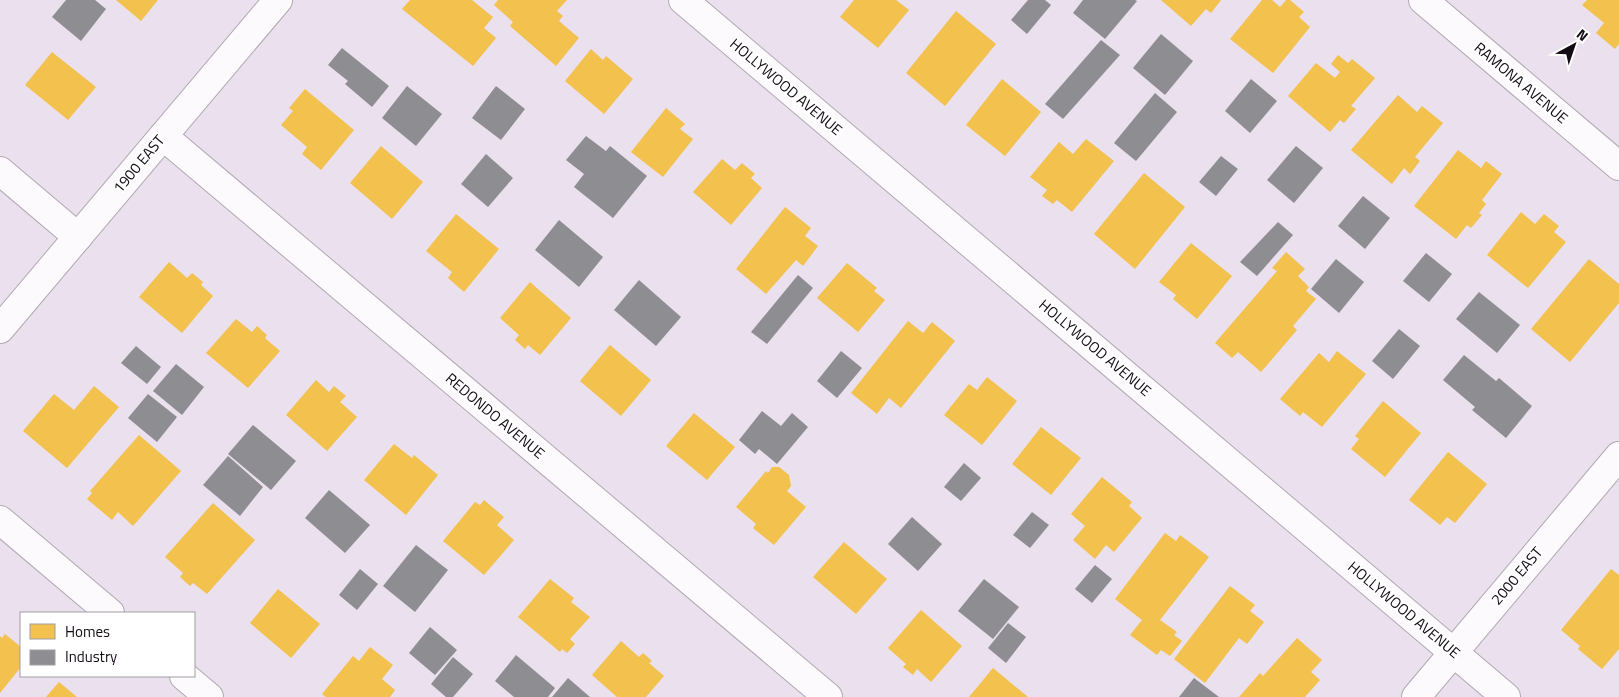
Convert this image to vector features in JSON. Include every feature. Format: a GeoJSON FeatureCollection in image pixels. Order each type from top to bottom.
{"type":"FeatureCollection","features":[{"type":"Feature","properties":{"kind":"street","name":"1900 EAST"},"geometry":{"type":"LineString","coordinates":[[0,329],[278,0]]}},
{"type":"Feature","properties":{"kind":"street","name":"HOLLYWOOD AVENUE"},"geometry":{"type":"LineString","coordinates":[[683,0],[1506,697]]}},
{"type":"Feature","properties":{"kind":"street","name":"RAMONA AVENUE"},"geometry":{"type":"LineString","coordinates":[[1423,0],[1619,166]]}},
{"type":"Feature","properties":{"kind":"street","name":"REDONDO AVENUE"},"geometry":{"type":"LineString","coordinates":[[163,136],[828,697]]}},
{"type":"Feature","properties":{"kind":"street"},"geometry":{"type":"LineString","coordinates":[[0,172],[78,237]]}},
{"type":"Feature","properties":{"kind":"street","name":"2000 EAST"},"geometry":{"type":"LineString","coordinates":[[1416,697],[1619,456]]}},
{"type":"Feature","properties":{"kind":"street"},"geometry":{"type":"LineString","coordinates":[[0,520],[109,612]]}},
{"type":"Feature","properties":{"kind":"street"},"geometry":{"type":"LineString","coordinates":[[185,677],[209,697]]}},
{"type":"Feature","properties":{"kind":"building: Homes"},"geometry":{"type":"Polygon","coordinates":[[[116,0],[158,0],[141,21],[116,0]]]}},
{"type":"Feature","properties":{"kind":"building: Homes"},"geometry":{"type":"Polygon","coordinates":[[[410,0],[472,0],[493,17],[484,28],[496,38],[473,66],[402,9],[410,0]]]}},
{"type":"Feature","properties":{"kind":"building: Homes"},"geometry":{"type":"Polygon","coordinates":[[[498,0],[567,0],[557,11],[563,16],[559,21],[579,38],[556,66],[510,26],[513,22],[494,5],[498,0]]]}},
{"type":"Feature","properties":{"kind":"building: Homes"},"geometry":{"type":"Polygon","coordinates":[[[854,0],[896,0],[909,10],[878,48],[840,17],[854,0]]]}},
{"type":"Feature","properties":{"kind":"building: Homes"},"geometry":{"type":"Polygon","coordinates":[[[1161,0],[1221,0],[1211,13],[1206,9],[1191,26],[1161,0]]]}},
{"type":"Feature","properties":{"kind":"building: Homes"},"geometry":{"type":"Polygon","coordinates":[[[1262,0],[1272,0],[1280,7],[1286,0],[1290,0],[1304,12],[1299,17],[1310,27],[1273,73],[1230,39],[1262,0]]]}},
{"type":"Feature","properties":{"kind":"building: Homes"},"geometry":{"type":"Polygon","coordinates":[[[1587,0],[1619,0],[1619,44],[1615,49],[1596,33],[1604,23],[1582,5],[1587,0]]]}},
{"type":"Feature","properties":{"kind":"building: Homes"},"geometry":{"type":"Polygon","coordinates":[[[956,11],[996,44],[945,106],[906,73],[956,11]]]}},
{"type":"Feature","properties":{"kind":"building: Homes"},"geometry":{"type":"Polygon","coordinates":[[[591,49],[603,60],[606,56],[633,79],[604,114],[565,81],[591,49]]]}},
{"type":"Feature","properties":{"kind":"building: Homes"},"geometry":{"type":"Polygon","coordinates":[[[52,52],[96,87],[68,120],[25,85],[52,52]]]}},
{"type":"Feature","properties":{"kind":"building: Homes"},"geometry":{"type":"Polygon","coordinates":[[[1338,55],[1348,63],[1352,59],[1375,78],[1351,106],[1356,109],[1344,123],[1340,120],[1330,132],[1288,96],[1316,63],[1335,78],[1340,72],[1331,64],[1338,55]]]}},
{"type":"Feature","properties":{"kind":"building: Homes"},"geometry":{"type":"Polygon","coordinates":[[[1002,79],[1041,112],[1005,156],[966,125],[1002,79]]]}},
{"type":"Feature","properties":{"kind":"building: Homes"},"geometry":{"type":"Polygon","coordinates":[[[305,89],[354,130],[321,170],[302,154],[307,147],[281,125],[293,111],[289,108],[305,89]]]}},
{"type":"Feature","properties":{"kind":"building: Homes"},"geometry":{"type":"Polygon","coordinates":[[[1398,95],[1417,112],[1422,106],[1443,123],[1415,157],[1420,161],[1410,174],[1404,168],[1392,184],[1351,150],[1398,95]]]}},
{"type":"Feature","properties":{"kind":"building: Homes"},"geometry":{"type":"Polygon","coordinates":[[[666,108],[685,124],[680,129],[693,139],[663,177],[631,152],[666,108]]]}},
{"type":"Feature","properties":{"kind":"building: Homes"},"geometry":{"type":"Polygon","coordinates":[[[1086,139],[1114,161],[1072,212],[1057,200],[1053,204],[1042,196],[1047,190],[1030,177],[1059,142],[1073,154],[1086,139]]]}},
{"type":"Feature","properties":{"kind":"building: Homes"},"geometry":{"type":"Polygon","coordinates":[[[381,146],[423,182],[392,219],[350,183],[381,146]]]}},
{"type":"Feature","properties":{"kind":"building: Homes"},"geometry":{"type":"Polygon","coordinates":[[[1458,150],[1481,168],[1486,161],[1502,174],[1482,200],[1486,204],[1479,213],[1482,215],[1471,228],[1467,225],[1456,239],[1414,206],[1458,150]]]}},
{"type":"Feature","properties":{"kind":"building: Homes"},"geometry":{"type":"Polygon","coordinates":[[[722,159],[735,170],[742,163],[755,174],[751,178],[762,188],[731,225],[693,192],[722,159]]]}},
{"type":"Feature","properties":{"kind":"building: Homes"},"geometry":{"type":"Polygon","coordinates":[[[1144,173],[1185,207],[1135,269],[1094,234],[1144,173]]]}},
{"type":"Feature","properties":{"kind":"building: Homes"},"geometry":{"type":"Polygon","coordinates":[[[785,207],[811,228],[805,236],[818,246],[803,266],[796,260],[766,294],[736,269],[785,207]]]}},
{"type":"Feature","properties":{"kind":"building: Homes"},"geometry":{"type":"Polygon","coordinates":[[[1521,212],[1535,224],[1544,214],[1559,226],[1554,232],[1566,242],[1528,288],[1487,255],[1521,212]]]}},
{"type":"Feature","properties":{"kind":"building: Homes"},"geometry":{"type":"Polygon","coordinates":[[[456,214],[499,249],[464,292],[448,278],[452,272],[426,251],[456,214]]]}},
{"type":"Feature","properties":{"kind":"building: Homes"},"geometry":{"type":"Polygon","coordinates":[[[1191,243],[1232,276],[1197,319],[1173,299],[1176,295],[1159,282],[1191,243]]]}},
{"type":"Feature","properties":{"kind":"building: Homes"},"geometry":{"type":"Polygon","coordinates":[[[1286,252],[1305,269],[1298,276],[1309,287],[1306,291],[1316,299],[1293,326],[1297,330],[1261,372],[1238,352],[1232,358],[1215,343],[1277,271],[1272,268],[1286,252]]]}},
{"type":"Feature","properties":{"kind":"building: Homes"},"geometry":{"type":"Polygon","coordinates":[[[1589,259],[1619,284],[1619,303],[1570,362],[1531,329],[1589,259]]]}},
{"type":"Feature","properties":{"kind":"building: Homes"},"geometry":{"type":"Polygon","coordinates":[[[169,262],[187,278],[192,273],[203,282],[201,285],[213,296],[182,333],[139,297],[169,262]]]}},
{"type":"Feature","properties":{"kind":"building: Homes"},"geometry":{"type":"Polygon","coordinates":[[[847,263],[877,288],[874,291],[885,300],[858,332],[817,298],[847,263]]]}},
{"type":"Feature","properties":{"kind":"building: Homes"},"geometry":{"type":"Polygon","coordinates":[[[530,282],[571,318],[540,355],[528,345],[525,349],[515,340],[519,335],[500,318],[530,282]]]}},
{"type":"Feature","properties":{"kind":"building: Homes"},"geometry":{"type":"Polygon","coordinates":[[[236,319],[252,332],[257,326],[267,335],[265,338],[280,351],[248,388],[206,353],[236,319]]]}},
{"type":"Feature","properties":{"kind":"building: Homes"},"geometry":{"type":"Polygon","coordinates":[[[908,321],[923,333],[932,322],[955,341],[901,408],[889,398],[877,414],[851,393],[908,321]]]}},
{"type":"Feature","properties":{"kind":"building: Homes"},"geometry":{"type":"Polygon","coordinates":[[[610,345],[651,380],[621,416],[580,381],[610,345]]]}},
{"type":"Feature","properties":{"kind":"building: Homes"},"geometry":{"type":"Polygon","coordinates":[[[1337,351],[1366,374],[1322,427],[1303,412],[1300,416],[1280,399],[1319,353],[1329,362],[1337,351]]]}},
{"type":"Feature","properties":{"kind":"building: Homes"},"geometry":{"type":"Polygon","coordinates":[[[987,377],[1017,401],[982,445],[944,415],[969,384],[977,390],[987,377]]]}},
{"type":"Feature","properties":{"kind":"building: Homes"},"geometry":{"type":"Polygon","coordinates":[[[316,380],[329,392],[334,386],[346,396],[340,402],[357,417],[327,451],[286,415],[316,380]]]}},
{"type":"Feature","properties":{"kind":"building: Homes"},"geometry":{"type":"Polygon","coordinates":[[[94,386],[119,407],[67,468],[23,431],[54,394],[74,410],[94,386]]]}},
{"type":"Feature","properties":{"kind":"building: Homes"},"geometry":{"type":"Polygon","coordinates":[[[1383,401],[1421,433],[1385,477],[1351,449],[1359,439],[1355,436],[1383,401]]]}},
{"type":"Feature","properties":{"kind":"building: Homes"},"geometry":{"type":"Polygon","coordinates":[[[694,413],[735,447],[707,480],[666,446],[694,413]]]}},
{"type":"Feature","properties":{"kind":"building: Homes"},"geometry":{"type":"Polygon","coordinates":[[[1041,427],[1081,458],[1051,495],[1012,464],[1041,427]]]}},
{"type":"Feature","properties":{"kind":"building: Homes"},"geometry":{"type":"Polygon","coordinates":[[[139,435],[181,471],[133,526],[118,512],[112,520],[87,499],[92,493],[90,491],[139,435]]]}},
{"type":"Feature","properties":{"kind":"building: Homes"},"geometry":{"type":"Polygon","coordinates":[[[394,444],[412,458],[414,455],[438,475],[406,515],[364,480],[394,444]]]}},
{"type":"Feature","properties":{"kind":"building: Homes"},"geometry":{"type":"Polygon","coordinates":[[[1448,452],[1487,484],[1455,523],[1447,517],[1440,525],[1409,500],[1448,452]]]}},
{"type":"Feature","properties":{"kind":"building: Homes"},"geometry":{"type":"Polygon","coordinates":[[[772,467],[779,467],[789,475],[791,486],[787,491],[806,507],[774,545],[753,528],[756,524],[736,507],[766,471],[768,473],[772,467]]]}},
{"type":"Feature","properties":{"kind":"building: Homes"},"geometry":{"type":"Polygon","coordinates":[[[1102,477],[1132,502],[1129,506],[1142,518],[1114,552],[1106,545],[1095,559],[1073,540],[1085,526],[1071,514],[1102,477]]]}},
{"type":"Feature","properties":{"kind":"building: Homes"},"geometry":{"type":"Polygon","coordinates":[[[484,500],[504,517],[497,525],[514,540],[484,575],[443,541],[475,502],[480,505],[484,500]]]}},
{"type":"Feature","properties":{"kind":"building: Homes"},"geometry":{"type":"Polygon","coordinates":[[[213,503],[255,540],[207,594],[193,583],[190,586],[180,577],[183,573],[165,557],[213,503]]]}},
{"type":"Feature","properties":{"kind":"building: Homes"},"geometry":{"type":"Polygon","coordinates":[[[1165,533],[1176,541],[1180,535],[1209,557],[1160,620],[1177,632],[1174,635],[1182,641],[1170,656],[1161,650],[1157,655],[1130,635],[1142,620],[1115,599],[1165,533]]]}},
{"type":"Feature","properties":{"kind":"building: Homes"},"geometry":{"type":"Polygon","coordinates":[[[844,542],[887,579],[856,614],[813,577],[844,542]]]}},
{"type":"Feature","properties":{"kind":"building: Homes"},"geometry":{"type":"Polygon","coordinates":[[[1611,569],[1619,575],[1619,649],[1602,669],[1578,649],[1580,646],[1561,630],[1611,569]]]}},
{"type":"Feature","properties":{"kind":"building: Homes"},"geometry":{"type":"Polygon","coordinates":[[[550,579],[574,598],[571,602],[590,617],[570,639],[575,644],[567,653],[562,649],[560,652],[518,617],[550,579]]]}},
{"type":"Feature","properties":{"kind":"building: Homes"},"geometry":{"type":"Polygon","coordinates":[[[1230,586],[1255,605],[1250,611],[1264,622],[1247,644],[1239,638],[1205,683],[1174,659],[1230,586]]]}},
{"type":"Feature","properties":{"kind":"building: Homes"},"geometry":{"type":"Polygon","coordinates":[[[278,589],[320,624],[291,658],[250,623],[278,589]]]}},
{"type":"Feature","properties":{"kind":"building: Homes"},"geometry":{"type":"Polygon","coordinates":[[[921,610],[962,646],[931,682],[917,669],[913,675],[903,667],[906,664],[888,648],[921,610]]]}},
{"type":"Feature","properties":{"kind":"building: Homes"},"geometry":{"type":"Polygon","coordinates":[[[5,634],[20,646],[20,668],[0,693],[0,636],[2,638],[5,634]]]}},
{"type":"Feature","properties":{"kind":"building: Homes"},"geometry":{"type":"Polygon","coordinates":[[[1297,638],[1322,660],[1311,672],[1320,680],[1305,697],[1239,697],[1260,673],[1263,676],[1297,638]]]}},
{"type":"Feature","properties":{"kind":"building: Homes"},"geometry":{"type":"Polygon","coordinates":[[[621,641],[639,657],[643,653],[652,661],[649,663],[664,676],[646,697],[617,697],[592,675],[621,641]]]}},
{"type":"Feature","properties":{"kind":"building: Homes"},"geometry":{"type":"Polygon","coordinates":[[[370,647],[393,665],[382,679],[395,690],[390,697],[326,697],[322,694],[353,656],[359,661],[370,647]]]}},
{"type":"Feature","properties":{"kind":"building: Homes"},"geometry":{"type":"Polygon","coordinates":[[[993,668],[1028,697],[969,697],[993,668]]]}},
{"type":"Feature","properties":{"kind":"building: Homes"},"geometry":{"type":"Polygon","coordinates":[[[59,682],[77,697],[46,697],[59,682]]]}},
{"type":"Feature","properties":{"kind":"building: Industry"},"geometry":{"type":"Polygon","coordinates":[[[66,0],[95,0],[106,9],[81,41],[52,17],[66,0]]]}},
{"type":"Feature","properties":{"kind":"building: Industry"},"geometry":{"type":"Polygon","coordinates":[[[1028,0],[1045,0],[1051,5],[1027,34],[1011,20],[1028,0]]]}},
{"type":"Feature","properties":{"kind":"building: Industry"},"geometry":{"type":"Polygon","coordinates":[[[1083,0],[1137,1],[1105,39],[1073,13],[1083,0]]]}},
{"type":"Feature","properties":{"kind":"building: Industry"},"geometry":{"type":"Polygon","coordinates":[[[1161,34],[1193,61],[1165,95],[1133,68],[1161,34]]]}},
{"type":"Feature","properties":{"kind":"building: Industry"},"geometry":{"type":"Polygon","coordinates":[[[1101,40],[1120,55],[1063,119],[1045,104],[1101,40]]]}},
{"type":"Feature","properties":{"kind":"building: Industry"},"geometry":{"type":"Polygon","coordinates":[[[342,48],[389,86],[372,107],[345,84],[348,81],[328,65],[342,48]]]}},
{"type":"Feature","properties":{"kind":"building: Industry"},"geometry":{"type":"Polygon","coordinates":[[[1251,79],[1277,101],[1250,133],[1225,111],[1251,79]]]}},
{"type":"Feature","properties":{"kind":"building: Industry"},"geometry":{"type":"Polygon","coordinates":[[[407,86],[442,114],[416,146],[382,118],[407,86]]]}},
{"type":"Feature","properties":{"kind":"building: Industry"},"geometry":{"type":"Polygon","coordinates":[[[496,86],[525,109],[501,140],[472,118],[496,86]]]}},
{"type":"Feature","properties":{"kind":"building: Industry"},"geometry":{"type":"Polygon","coordinates":[[[1155,93],[1177,112],[1136,161],[1114,143],[1155,93]]]}},
{"type":"Feature","properties":{"kind":"building: Industry"},"geometry":{"type":"Polygon","coordinates":[[[586,136],[606,151],[610,146],[647,176],[613,218],[574,187],[584,174],[566,160],[586,136]]]}},
{"type":"Feature","properties":{"kind":"building: Industry"},"geometry":{"type":"Polygon","coordinates":[[[1296,146],[1323,168],[1294,203],[1267,180],[1296,146]]]}},
{"type":"Feature","properties":{"kind":"building: Industry"},"geometry":{"type":"Polygon","coordinates":[[[486,154],[513,178],[488,207],[461,184],[486,154]]]}},
{"type":"Feature","properties":{"kind":"building: Industry"},"geometry":{"type":"Polygon","coordinates":[[[1221,156],[1238,169],[1216,196],[1199,182],[1221,156]]]}},
{"type":"Feature","properties":{"kind":"building: Industry"},"geometry":{"type":"Polygon","coordinates":[[[1363,196],[1390,218],[1365,249],[1338,226],[1363,196]]]}},
{"type":"Feature","properties":{"kind":"building: Industry"},"geometry":{"type":"Polygon","coordinates":[[[559,220],[603,257],[579,287],[535,250],[559,220]]]}},
{"type":"Feature","properties":{"kind":"building: Industry"},"geometry":{"type":"Polygon","coordinates":[[[1278,222],[1293,235],[1257,276],[1240,262],[1278,222]]]}},
{"type":"Feature","properties":{"kind":"building: Industry"},"geometry":{"type":"Polygon","coordinates":[[[1426,253],[1452,274],[1429,302],[1403,281],[1426,253]]]}},
{"type":"Feature","properties":{"kind":"building: Industry"},"geometry":{"type":"Polygon","coordinates":[[[1336,259],[1364,282],[1339,313],[1311,289],[1336,259]]]}},
{"type":"Feature","properties":{"kind":"building: Industry"},"geometry":{"type":"Polygon","coordinates":[[[798,275],[813,288],[767,344],[751,332],[798,275]]]}},
{"type":"Feature","properties":{"kind":"building: Industry"},"geometry":{"type":"Polygon","coordinates":[[[639,280],[681,317],[656,346],[614,310],[639,280]]]}},
{"type":"Feature","properties":{"kind":"building: Industry"},"geometry":{"type":"Polygon","coordinates":[[[1479,292],[1520,325],[1497,353],[1456,319],[1479,292]]]}},
{"type":"Feature","properties":{"kind":"building: Industry"},"geometry":{"type":"Polygon","coordinates":[[[1399,329],[1420,346],[1393,379],[1372,361],[1399,329]]]}},
{"type":"Feature","properties":{"kind":"building: Industry"},"geometry":{"type":"Polygon","coordinates":[[[136,346],[161,367],[147,384],[121,363],[136,346]]]}},
{"type":"Feature","properties":{"kind":"building: Industry"},"geometry":{"type":"Polygon","coordinates":[[[841,351],[862,368],[837,398],[817,381],[841,351]]]}},
{"type":"Feature","properties":{"kind":"building: Industry"},"geometry":{"type":"Polygon","coordinates":[[[1464,355],[1496,381],[1499,378],[1532,406],[1506,438],[1472,410],[1475,407],[1443,380],[1464,355]]]}},
{"type":"Feature","properties":{"kind":"building: Industry"},"geometry":{"type":"Polygon","coordinates":[[[176,364],[204,387],[182,415],[153,391],[176,364]]]}},
{"type":"Feature","properties":{"kind":"building: Industry"},"geometry":{"type":"Polygon","coordinates":[[[148,394],[177,417],[157,442],[128,418],[148,394]]]}},
{"type":"Feature","properties":{"kind":"building: Industry"},"geometry":{"type":"Polygon","coordinates":[[[762,411],[781,426],[792,413],[808,427],[777,464],[759,449],[755,454],[739,440],[762,411]]]}},
{"type":"Feature","properties":{"kind":"building: Industry"},"geometry":{"type":"Polygon","coordinates":[[[253,425],[296,461],[271,490],[228,454],[253,425]]]}},
{"type":"Feature","properties":{"kind":"building: Industry"},"geometry":{"type":"Polygon","coordinates":[[[228,456],[263,487],[240,516],[203,485],[228,456]]]}},
{"type":"Feature","properties":{"kind":"building: Industry"},"geometry":{"type":"Polygon","coordinates":[[[964,463],[981,478],[961,501],[944,487],[964,463]]]}},
{"type":"Feature","properties":{"kind":"building: Industry"},"geometry":{"type":"Polygon","coordinates":[[[329,490],[370,525],[345,553],[305,518],[329,490]]]}},
{"type":"Feature","properties":{"kind":"building: Industry"},"geometry":{"type":"Polygon","coordinates":[[[1032,512],[1049,525],[1030,548],[1013,535],[1032,512]]]}},
{"type":"Feature","properties":{"kind":"building: Industry"},"geometry":{"type":"Polygon","coordinates":[[[912,517],[942,544],[918,571],[888,544],[912,517]]]}},
{"type":"Feature","properties":{"kind":"building: Industry"},"geometry":{"type":"Polygon","coordinates":[[[416,545],[448,570],[415,612],[383,586],[416,545]]]}},
{"type":"Feature","properties":{"kind":"building: Industry"},"geometry":{"type":"Polygon","coordinates":[[[1095,565],[1112,579],[1092,603],[1075,589],[1095,565]]]}},
{"type":"Feature","properties":{"kind":"building: Industry"},"geometry":{"type":"Polygon","coordinates":[[[360,569],[378,584],[357,610],[339,595],[360,569]]]}},
{"type":"Feature","properties":{"kind":"building: Industry"},"geometry":{"type":"Polygon","coordinates":[[[984,579],[1019,607],[993,639],[958,611],[984,579]]]}},
{"type":"Feature","properties":{"kind":"building: Industry"},"geometry":{"type":"Polygon","coordinates":[[[1008,623],[1026,637],[1006,663],[988,648],[1008,623]]]}},
{"type":"Feature","properties":{"kind":"building: Industry"},"geometry":{"type":"Polygon","coordinates":[[[430,627],[457,650],[435,675],[409,653],[430,627]]]}},
{"type":"Feature","properties":{"kind":"building: Industry"},"geometry":{"type":"Polygon","coordinates":[[[516,655],[555,688],[548,697],[514,697],[495,681],[516,655]]]}},
{"type":"Feature","properties":{"kind":"building: Industry"},"geometry":{"type":"Polygon","coordinates":[[[453,657],[473,674],[453,697],[446,697],[431,684],[453,657]]]}},
{"type":"Feature","properties":{"kind":"building: Industry"},"geometry":{"type":"Polygon","coordinates":[[[568,678],[590,697],[552,697],[568,678]]]}},
{"type":"Feature","properties":{"kind":"building: Industry"},"geometry":{"type":"Polygon","coordinates":[[[1194,678],[1219,697],[1179,697],[1194,678]]]}}]}
